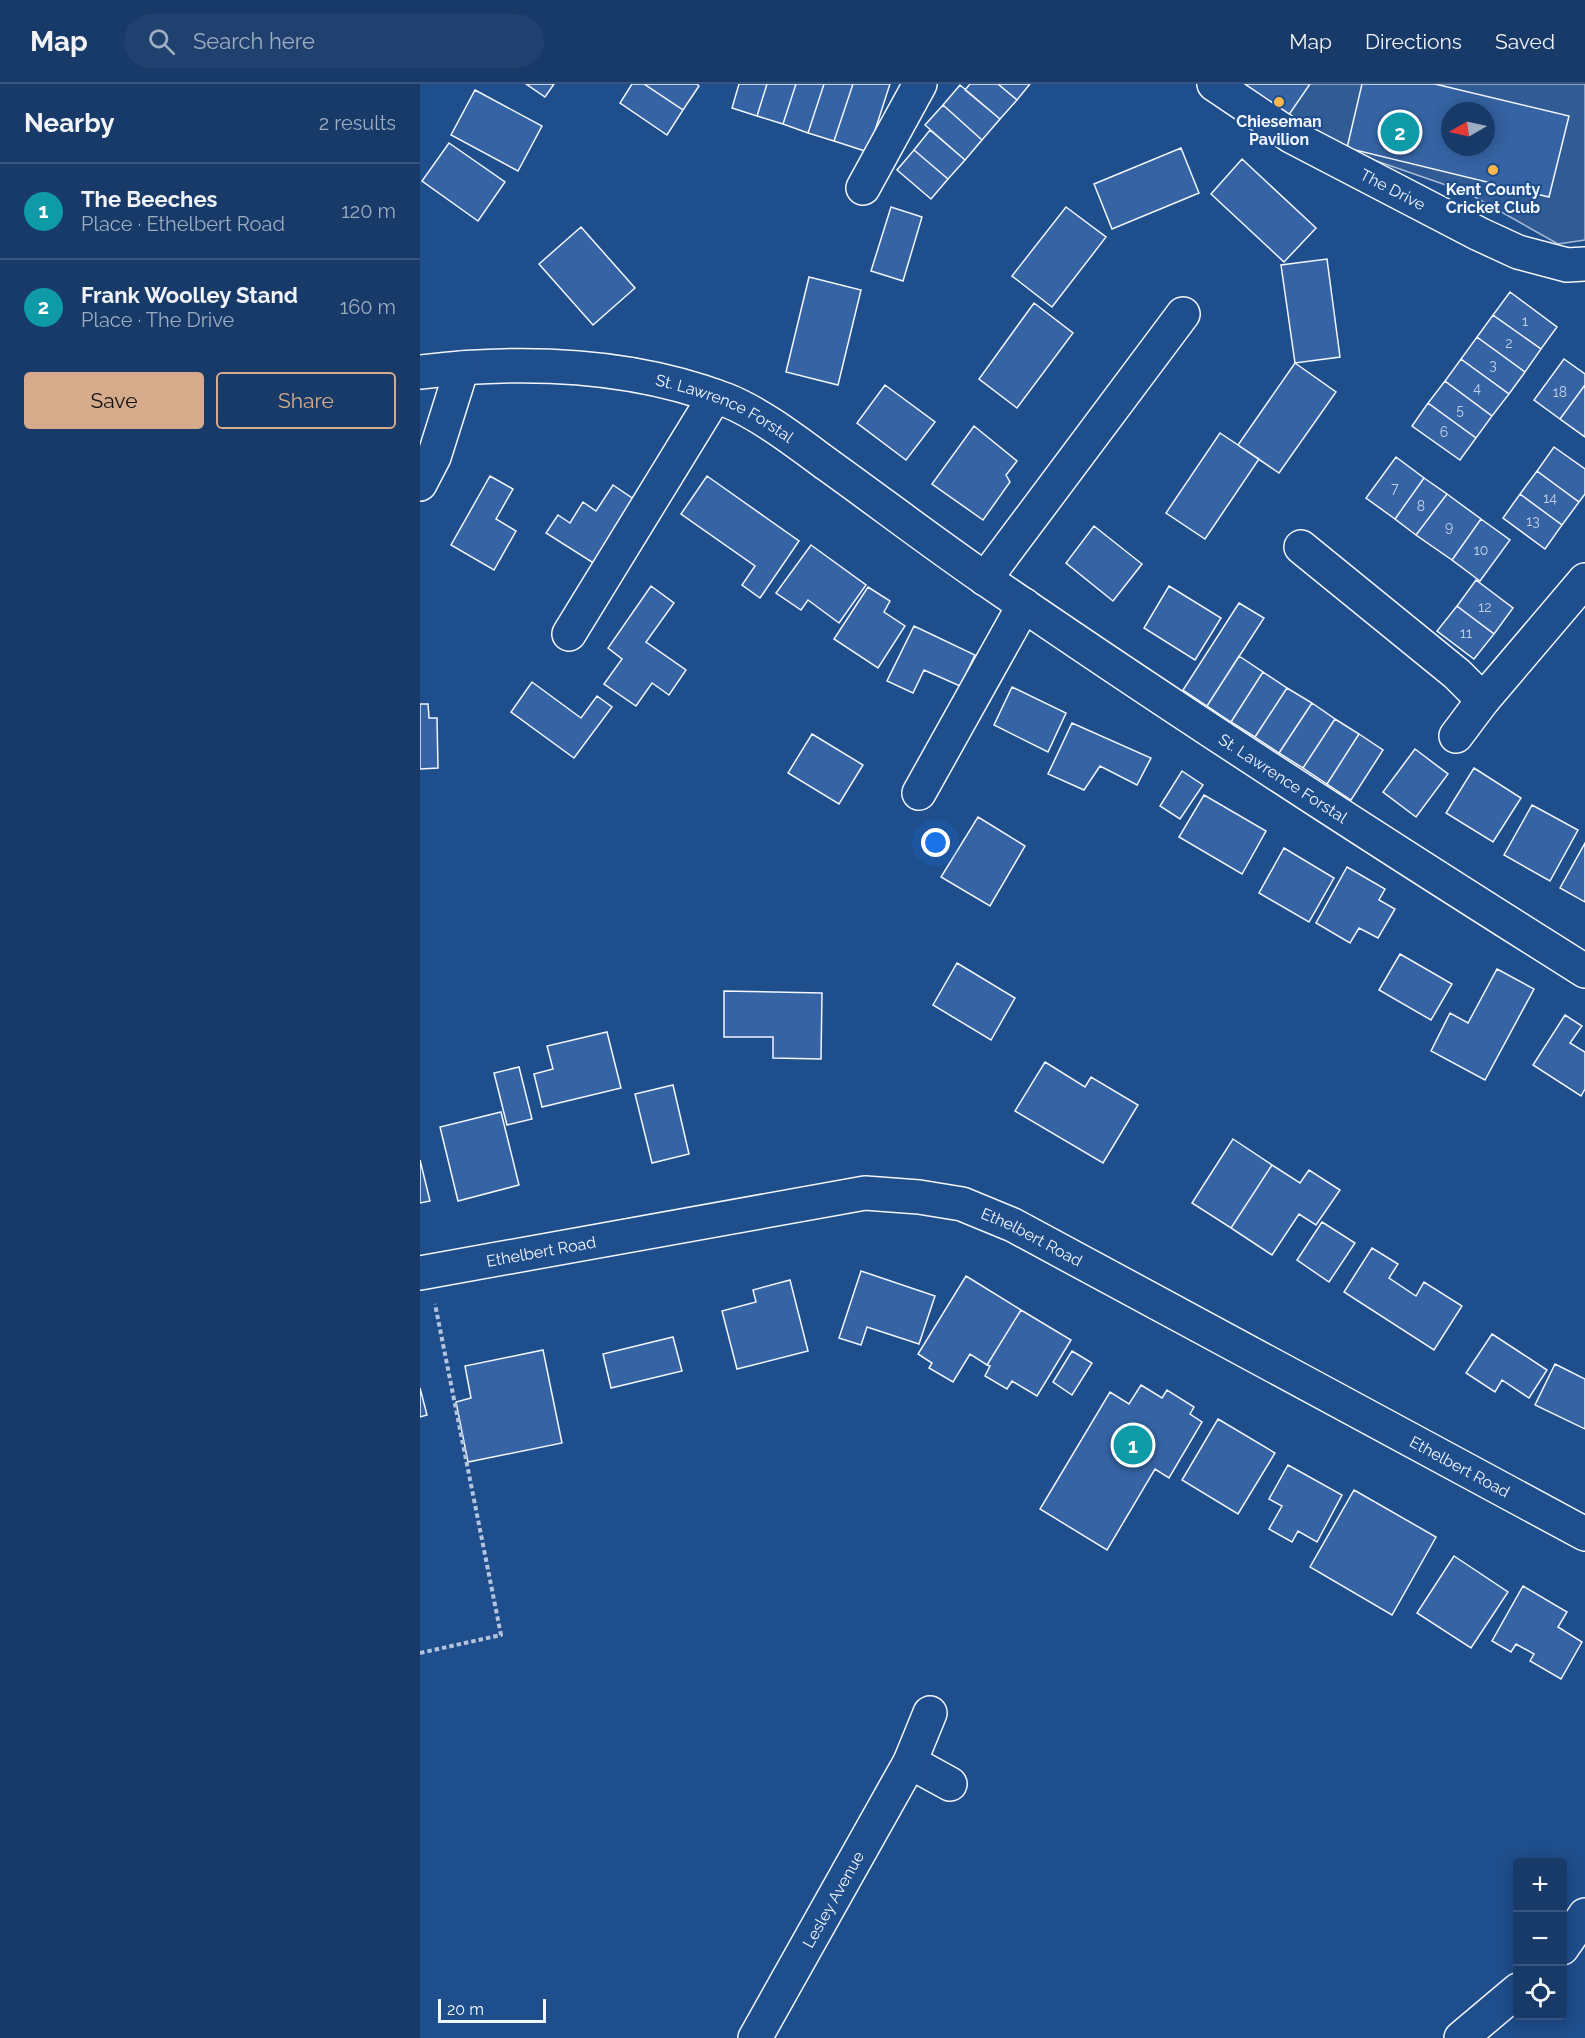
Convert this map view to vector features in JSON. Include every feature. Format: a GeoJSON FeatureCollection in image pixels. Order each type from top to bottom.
{"type":"FeatureCollection","features":[{"type":"Feature","properties":{"kind":"street"},"geometry":{"type":"LineString","coordinates":[[862,188],[920,84]]}},
{"type":"Feature","properties":{"kind":"street","name":"The Drive"},"geometry":{"type":"LineString","coordinates":[[1214,84],[1292,136],[1479,234],[1518,252],[1567,266],[1585,264]]}},
{"type":"Feature","properties":{"kind":"street"},"geometry":{"type":"LineString","coordinates":[[985,579],[1183,314]]}},
{"type":"Feature","properties":{"kind":"street","name":"St. Lawrence Forstal"},"geometry":{"type":"LineString","coordinates":[[420,372],[462,368],[579,367],[688,386],[731,402],[784,432],[985,579],[1283,778],[1585,971]]}},
{"type":"Feature","properties":{"kind":"street"},"geometry":{"type":"LineString","coordinates":[[420,484],[434,457],[462,368]]}},
{"type":"Feature","properties":{"kind":"street"},"geometry":{"type":"LineString","coordinates":[[569,634],[715,396]]}},
{"type":"Feature","properties":{"kind":"street"},"geometry":{"type":"LineString","coordinates":[[1301,547],[1457,674],[1483,700]]}},
{"type":"Feature","properties":{"kind":"street"},"geometry":{"type":"LineString","coordinates":[[1456,736],[1483,700],[1585,579]]}},
{"type":"Feature","properties":{"kind":"street"},"geometry":{"type":"LineString","coordinates":[[919,793],[1024,605]]}},
{"type":"Feature","properties":{"kind":"street","name":"Ethelbert Road"},"geometry":{"type":"LineString","coordinates":[[424,1272],[865,1194],[919,1197],[962,1204],[1024,1231],[1585,1534]]}},
{"type":"Feature","properties":{"kind":"street","name":"Lesley Avenue"},"geometry":{"type":"LineString","coordinates":[[755,2038],[910,1762],[930,1713]]}},
{"type":"Feature","properties":{"kind":"street"},"geometry":{"type":"LineString","coordinates":[[910,1762],[950,1784]]}},
{"type":"Feature","properties":{"kind":"street"},"geometry":{"type":"LineString","coordinates":[[1567,1942],[1585,1915]]}},
{"type":"Feature","properties":{"kind":"street"},"geometry":{"type":"LineString","coordinates":[[1461,2038],[1513,1994]]}},
{"type":"Feature","properties":{"kind":"path"},"geometry":{"type":"LineString","coordinates":[[420,1653],[501,1635],[424,1272]]}},
{"type":"Feature","properties":{"kind":"shaded area","name":"Kent County Cricket Club"},"geometry":{"type":"Polygon","coordinates":[[[1229,84],[1585,84],[1585,240],[1558,244],[1466,192],[1296,133],[1229,84]]]}},
{"type":"Feature","properties":{"kind":"building"},"geometry":{"type":"Polygon","coordinates":[[[526,84],[554,84],[545,97],[526,84]]]}},
{"type":"Feature","properties":{"kind":"building"},"geometry":{"type":"Polygon","coordinates":[[[632,84],[644,84],[683,110],[667,135],[620,103],[632,84]]]}},
{"type":"Feature","properties":{"kind":"building"},"geometry":{"type":"Polygon","coordinates":[[[644,84],[697,84],[699,86],[683,110],[644,84]]]}},
{"type":"Feature","properties":{"kind":"building"},"geometry":{"type":"Polygon","coordinates":[[[739,84],[767,84],[757,116],[732,108],[739,84]]]}},
{"type":"Feature","properties":{"kind":"building"},"geometry":{"type":"Polygon","coordinates":[[[767,84],[796,84],[783,124],[757,116],[767,84]]]}},
{"type":"Feature","properties":{"kind":"building"},"geometry":{"type":"Polygon","coordinates":[[[796,84],[824,84],[808,133],[783,124],[796,84]]]}},
{"type":"Feature","properties":{"kind":"building"},"geometry":{"type":"Polygon","coordinates":[[[824,84],[853,84],[834,141],[808,133],[824,84]]]}},
{"type":"Feature","properties":{"kind":"building"},"geometry":{"type":"Polygon","coordinates":[[[853,84],[890,84],[868,152],[834,141],[853,84]]]}},
{"type":"Feature","properties":{"kind":"building"},"geometry":{"type":"Polygon","coordinates":[[[970,84],[998,84],[1017,100],[1000,119],[965,90],[970,84]]]}},
{"type":"Feature","properties":{"kind":"building"},"geometry":{"type":"Polygon","coordinates":[[[998,84],[1030,84],[1017,100],[998,84]]]}},
{"type":"Feature","properties":{"kind":"building","name":"Chieseman Pavilion"},"geometry":{"type":"Polygon","coordinates":[[[1233,84],[1310,84],[1286,119],[1233,84]]]}},
{"type":"Feature","properties":{"kind":"building"},"geometry":{"type":"Polygon","coordinates":[[[1362,84],[1435,84],[1569,116],[1549,197],[1347,148],[1362,84]]]}},
{"type":"Feature","properties":{"kind":"building"},"geometry":{"type":"Polygon","coordinates":[[[960,85],[1000,119],[982,140],[943,105],[960,85]]]}},
{"type":"Feature","properties":{"kind":"building"},"geometry":{"type":"Polygon","coordinates":[[[475,90],[542,126],[518,171],[451,135],[475,90]]]}},
{"type":"Feature","properties":{"kind":"building"},"geometry":{"type":"Polygon","coordinates":[[[943,105],[982,140],[965,160],[925,125],[943,105]]]}},
{"type":"Feature","properties":{"kind":"building"},"geometry":{"type":"Polygon","coordinates":[[[930,130],[965,160],[948,179],[914,150],[930,130]]]}},
{"type":"Feature","properties":{"kind":"building"},"geometry":{"type":"Polygon","coordinates":[[[449,143],[505,182],[478,221],[422,181],[449,143]]]}},
{"type":"Feature","properties":{"kind":"building"},"geometry":{"type":"Polygon","coordinates":[[[1181,148],[1199,193],[1112,229],[1094,184],[1181,148]]]}},
{"type":"Feature","properties":{"kind":"building"},"geometry":{"type":"Polygon","coordinates":[[[914,150],[948,179],[931,199],[897,170],[914,150]]]}},
{"type":"Feature","properties":{"kind":"building"},"geometry":{"type":"Polygon","coordinates":[[[1242,159],[1316,228],[1284,262],[1211,194],[1242,159]]]}},
{"type":"Feature","properties":{"kind":"building"},"geometry":{"type":"Polygon","coordinates":[[[891,207],[922,217],[903,281],[871,271],[891,207]]]}},
{"type":"Feature","properties":{"kind":"building"},"geometry":{"type":"Polygon","coordinates":[[[1066,207],[1106,237],[1052,307],[1012,276],[1066,207]]]}},
{"type":"Feature","properties":{"kind":"building"},"geometry":{"type":"Polygon","coordinates":[[[581,227],[635,288],[593,325],[539,264],[581,227]]]}},
{"type":"Feature","properties":{"kind":"building"},"geometry":{"type":"Polygon","coordinates":[[[1327,259],[1340,357],[1295,363],[1281,265],[1327,259]]]}},
{"type":"Feature","properties":{"kind":"building"},"geometry":{"type":"Polygon","coordinates":[[[809,277],[861,290],[838,385],[786,372],[809,277]]]}},
{"type":"Feature","properties":{"kind":"building"},"geometry":{"type":"Polygon","coordinates":[[[1510,292],[1557,327],[1541,349],[1493,315],[1510,292]]]}},
{"type":"Feature","properties":{"kind":"building"},"geometry":{"type":"Polygon","coordinates":[[[1034,303],[1073,333],[1017,408],[979,379],[1034,303]]]}},
{"type":"Feature","properties":{"kind":"building"},"geometry":{"type":"Polygon","coordinates":[[[1493,315],[1541,349],[1525,372],[1477,337],[1493,315]]]}},
{"type":"Feature","properties":{"kind":"building"},"geometry":{"type":"Polygon","coordinates":[[[1477,337],[1525,372],[1509,394],[1461,359],[1477,337]]]}},
{"type":"Feature","properties":{"kind":"building"},"geometry":{"type":"Polygon","coordinates":[[[1461,359],[1509,394],[1492,416],[1445,381],[1461,359]]]}},
{"type":"Feature","properties":{"kind":"building"},"geometry":{"type":"Polygon","coordinates":[[[1564,359],[1585,374],[1585,385],[1560,419],[1534,400],[1564,359]]]}},
{"type":"Feature","properties":{"kind":"building"},"geometry":{"type":"Polygon","coordinates":[[[1295,363],[1336,392],[1279,473],[1238,445],[1295,363]]]}},
{"type":"Feature","properties":{"kind":"building"},"geometry":{"type":"Polygon","coordinates":[[[1445,381],[1492,416],[1476,438],[1428,403],[1445,381]]]}},
{"type":"Feature","properties":{"kind":"building"},"geometry":{"type":"Polygon","coordinates":[[[885,385],[935,422],[906,460],[857,423],[885,385]]]}},
{"type":"Feature","properties":{"kind":"building"},"geometry":{"type":"Polygon","coordinates":[[[1585,385],[1585,437],[1560,419],[1585,385]]]}},
{"type":"Feature","properties":{"kind":"building"},"geometry":{"type":"Polygon","coordinates":[[[1428,403],[1476,438],[1460,460],[1412,426],[1428,403]]]}},
{"type":"Feature","properties":{"kind":"building"},"geometry":{"type":"Polygon","coordinates":[[[974,426],[1017,461],[1006,475],[1010,482],[983,520],[932,484],[974,426]]]}},
{"type":"Feature","properties":{"kind":"building"},"geometry":{"type":"Polygon","coordinates":[[[1220,433],[1259,459],[1205,539],[1166,513],[1220,433]]]}},
{"type":"Feature","properties":{"kind":"building"},"geometry":{"type":"Polygon","coordinates":[[[1554,447],[1585,469],[1585,494],[1579,502],[1537,471],[1554,447]]]}},
{"type":"Feature","properties":{"kind":"building"},"geometry":{"type":"Polygon","coordinates":[[[1396,457],[1424,478],[1395,519],[1366,498],[1396,457]]]}},
{"type":"Feature","properties":{"kind":"building"},"geometry":{"type":"Polygon","coordinates":[[[1537,471],[1579,502],[1562,525],[1520,494],[1537,471]]]}},
{"type":"Feature","properties":{"kind":"building"},"geometry":{"type":"Polygon","coordinates":[[[490,476],[513,489],[496,519],[516,531],[494,570],[451,545],[490,476]]]}},
{"type":"Feature","properties":{"kind":"building"},"geometry":{"type":"Polygon","coordinates":[[[707,476],[799,541],[760,598],[742,585],[755,566],[681,514],[707,476]]]}},
{"type":"Feature","properties":{"kind":"building"},"geometry":{"type":"Polygon","coordinates":[[[1424,478],[1447,494],[1416,535],[1395,519],[1424,478]]]}},
{"type":"Feature","properties":{"kind":"building"},"geometry":{"type":"Polygon","coordinates":[[[613,485],[635,500],[595,564],[546,533],[558,515],[570,523],[583,502],[596,511],[613,485]]]}},
{"type":"Feature","properties":{"kind":"building"},"geometry":{"type":"Polygon","coordinates":[[[1447,494],[1481,519],[1452,560],[1416,535],[1447,494]]]}},
{"type":"Feature","properties":{"kind":"building"},"geometry":{"type":"Polygon","coordinates":[[[1520,494],[1562,525],[1545,549],[1503,518],[1520,494]]]}},
{"type":"Feature","properties":{"kind":"building"},"geometry":{"type":"Polygon","coordinates":[[[1481,519],[1510,540],[1480,581],[1452,560],[1481,519]]]}},
{"type":"Feature","properties":{"kind":"building"},"geometry":{"type":"Polygon","coordinates":[[[1094,526],[1142,564],[1113,601],[1066,563],[1094,526]]]}},
{"type":"Feature","properties":{"kind":"building"},"geometry":{"type":"Polygon","coordinates":[[[811,545],[866,585],[839,623],[808,600],[801,610],[776,593],[811,545]]]}},
{"type":"Feature","properties":{"kind":"building"},"geometry":{"type":"Polygon","coordinates":[[[1476,580],[1513,608],[1494,634],[1457,606],[1476,580]]]}},
{"type":"Feature","properties":{"kind":"building"},"geometry":{"type":"Polygon","coordinates":[[[651,586],[674,603],[646,642],[686,670],[669,695],[652,683],[636,706],[604,684],[622,659],[608,648],[651,586]]]}},
{"type":"Feature","properties":{"kind":"building"},"geometry":{"type":"Polygon","coordinates":[[[1169,586],[1221,618],[1195,660],[1144,628],[1169,586]]]}},
{"type":"Feature","properties":{"kind":"building"},"geometry":{"type":"Polygon","coordinates":[[[868,587],[890,601],[884,612],[905,626],[878,668],[834,639],[868,587]]]}},
{"type":"Feature","properties":{"kind":"building"},"geometry":{"type":"Polygon","coordinates":[[[1239,603],[1264,618],[1207,706],[1183,690],[1239,603]]]}},
{"type":"Feature","properties":{"kind":"building"},"geometry":{"type":"Polygon","coordinates":[[[1457,606],[1494,634],[1474,659],[1437,631],[1457,606]]]}},
{"type":"Feature","properties":{"kind":"building"},"geometry":{"type":"Polygon","coordinates":[[[914,626],[975,655],[960,686],[924,670],[913,693],[887,681],[914,626]]]}},
{"type":"Feature","properties":{"kind":"building"},"geometry":{"type":"Polygon","coordinates":[[[1239,656],[1263,672],[1231,722],[1207,706],[1239,656]]]}},
{"type":"Feature","properties":{"kind":"building"},"geometry":{"type":"Polygon","coordinates":[[[1263,672],[1287,688],[1255,737],[1231,722],[1263,672]]]}},
{"type":"Feature","properties":{"kind":"building"},"geometry":{"type":"Polygon","coordinates":[[[532,682],[581,718],[597,696],[612,707],[574,758],[511,712],[532,682]]]}},
{"type":"Feature","properties":{"kind":"building"},"geometry":{"type":"Polygon","coordinates":[[[1012,687],[1066,713],[1048,752],[994,725],[1012,687]]]}},
{"type":"Feature","properties":{"kind":"building"},"geometry":{"type":"Polygon","coordinates":[[[1287,688],[1312,703],[1279,753],[1255,737],[1287,688]]]}},
{"type":"Feature","properties":{"kind":"building"},"geometry":{"type":"Polygon","coordinates":[[[1312,703],[1335,719],[1303,768],[1279,753],[1312,703]]]}},
{"type":"Feature","properties":{"kind":"building"},"geometry":{"type":"Polygon","coordinates":[[[420,704],[428,704],[429,718],[437,718],[438,768],[420,769],[420,704]]]}},
{"type":"Feature","properties":{"kind":"building"},"geometry":{"type":"Polygon","coordinates":[[[1335,719],[1359,734],[1327,784],[1303,768],[1335,719]]]}},
{"type":"Feature","properties":{"kind":"building"},"geometry":{"type":"Polygon","coordinates":[[[1072,723],[1151,758],[1137,785],[1100,766],[1084,790],[1048,774],[1072,723]]]}},
{"type":"Feature","properties":{"kind":"building"},"geometry":{"type":"Polygon","coordinates":[[[812,734],[863,765],[839,804],[788,773],[812,734]]]}},
{"type":"Feature","properties":{"kind":"building"},"geometry":{"type":"Polygon","coordinates":[[[1359,734],[1383,750],[1351,800],[1327,784],[1359,734]]]}},
{"type":"Feature","properties":{"kind":"building"},"geometry":{"type":"Polygon","coordinates":[[[1415,749],[1448,774],[1416,817],[1383,792],[1415,749]]]}},
{"type":"Feature","properties":{"kind":"building"},"geometry":{"type":"Polygon","coordinates":[[[1474,768],[1521,798],[1493,842],[1446,813],[1474,768]]]}},
{"type":"Feature","properties":{"kind":"building"},"geometry":{"type":"Polygon","coordinates":[[[1182,771],[1203,785],[1180,819],[1160,806],[1182,771]]]}},
{"type":"Feature","properties":{"kind":"building"},"geometry":{"type":"Polygon","coordinates":[[[1204,795],[1266,831],[1242,874],[1179,837],[1204,795]]]}},
{"type":"Feature","properties":{"kind":"building"},"geometry":{"type":"Polygon","coordinates":[[[1532,805],[1578,830],[1550,881],[1504,855],[1532,805]]]}},
{"type":"Feature","properties":{"kind":"building"},"geometry":{"type":"Polygon","coordinates":[[[978,817],[1025,846],[990,906],[941,877],[978,817]]]}},
{"type":"Feature","properties":{"kind":"building"},"geometry":{"type":"Polygon","coordinates":[[[1585,843],[1585,902],[1560,888],[1585,843]]]}},
{"type":"Feature","properties":{"kind":"building"},"geometry":{"type":"Polygon","coordinates":[[[1284,848],[1334,878],[1309,922],[1259,893],[1284,848]]]}},
{"type":"Feature","properties":{"kind":"building"},"geometry":{"type":"Polygon","coordinates":[[[1347,867],[1385,889],[1379,900],[1395,909],[1378,938],[1359,928],[1350,943],[1316,923],[1347,867]]]}},
{"type":"Feature","properties":{"kind":"building"},"geometry":{"type":"Polygon","coordinates":[[[1400,954],[1452,984],[1431,1020],[1379,990],[1400,954]]]}},
{"type":"Feature","properties":{"kind":"building"},"geometry":{"type":"Polygon","coordinates":[[[957,963],[1015,998],[991,1040],[933,1005],[957,963]]]}},
{"type":"Feature","properties":{"kind":"building"},"geometry":{"type":"Polygon","coordinates":[[[1497,969],[1534,989],[1485,1080],[1431,1051],[1450,1013],[1468,1023],[1497,969]]]}},
{"type":"Feature","properties":{"kind":"building"},"geometry":{"type":"Polygon","coordinates":[[[724,991],[822,993],[821,1059],[773,1058],[773,1037],[724,1037],[724,991]]]}},
{"type":"Feature","properties":{"kind":"building"},"geometry":{"type":"Polygon","coordinates":[[[1565,1015],[1582,1026],[1570,1043],[1585,1052],[1585,1089],[1581,1096],[1533,1065],[1565,1015]]]}},
{"type":"Feature","properties":{"kind":"building"},"geometry":{"type":"Polygon","coordinates":[[[607,1032],[621,1088],[542,1107],[534,1074],[553,1069],[547,1046],[607,1032]]]}},
{"type":"Feature","properties":{"kind":"building"},"geometry":{"type":"Polygon","coordinates":[[[1045,1062],[1085,1087],[1091,1077],[1138,1105],[1103,1163],[1015,1111],[1045,1062]]]}},
{"type":"Feature","properties":{"kind":"building"},"geometry":{"type":"Polygon","coordinates":[[[519,1067],[532,1119],[507,1125],[494,1073],[519,1067]]]}},
{"type":"Feature","properties":{"kind":"building"},"geometry":{"type":"Polygon","coordinates":[[[673,1085],[689,1154],[652,1163],[635,1094],[673,1085]]]}},
{"type":"Feature","properties":{"kind":"building"},"geometry":{"type":"Polygon","coordinates":[[[501,1112],[519,1185],[458,1201],[440,1127],[501,1112]]]}},
{"type":"Feature","properties":{"kind":"building"},"geometry":{"type":"Polygon","coordinates":[[[1233,1139],[1272,1165],[1231,1228],[1192,1203],[1233,1139]]]}},
{"type":"Feature","properties":{"kind":"building"},"geometry":{"type":"Polygon","coordinates":[[[420,1160],[430,1201],[420,1203],[420,1160]]]}},
{"type":"Feature","properties":{"kind":"building"},"geometry":{"type":"Polygon","coordinates":[[[1272,1165],[1300,1183],[1309,1170],[1340,1190],[1316,1225],[1299,1214],[1272,1255],[1231,1228],[1272,1165]]]}},
{"type":"Feature","properties":{"kind":"building"},"geometry":{"type":"Polygon","coordinates":[[[1322,1222],[1355,1243],[1329,1282],[1297,1260],[1322,1222]]]}},
{"type":"Feature","properties":{"kind":"building"},"geometry":{"type":"Polygon","coordinates":[[[1372,1248],[1398,1264],[1389,1278],[1416,1296],[1424,1282],[1462,1306],[1434,1350],[1344,1292],[1372,1248]]]}},
{"type":"Feature","properties":{"kind":"building"},"geometry":{"type":"Polygon","coordinates":[[[861,1271],[935,1296],[919,1344],[867,1327],[861,1345],[839,1338],[861,1271]]]}},
{"type":"Feature","properties":{"kind":"building"},"geometry":{"type":"Polygon","coordinates":[[[966,1276],[1021,1310],[987,1365],[970,1354],[953,1382],[929,1368],[932,1363],[918,1354],[966,1276]]]}},
{"type":"Feature","properties":{"kind":"building"},"geometry":{"type":"Polygon","coordinates":[[[790,1280],[808,1351],[737,1369],[722,1311],[756,1302],[753,1290],[790,1280]]]}},
{"type":"Feature","properties":{"kind":"building"},"geometry":{"type":"Polygon","coordinates":[[[1021,1310],[1071,1340],[1037,1396],[1012,1381],[1007,1389],[985,1376],[990,1366],[987,1365],[1021,1310]]]}},
{"type":"Feature","properties":{"kind":"building"},"geometry":{"type":"Polygon","coordinates":[[[1492,1334],[1547,1370],[1529,1398],[1502,1380],[1495,1392],[1466,1373],[1492,1334]]]}},
{"type":"Feature","properties":{"kind":"building"},"geometry":{"type":"Polygon","coordinates":[[[673,1337],[682,1371],[611,1388],[603,1354],[673,1337]]]}},
{"type":"Feature","properties":{"kind":"building"},"geometry":{"type":"Polygon","coordinates":[[[543,1350],[562,1443],[468,1462],[456,1402],[471,1398],[465,1366],[543,1350]]]}},
{"type":"Feature","properties":{"kind":"building"},"geometry":{"type":"Polygon","coordinates":[[[1072,1351],[1092,1363],[1072,1395],[1053,1382],[1072,1351]]]}},
{"type":"Feature","properties":{"kind":"building"},"geometry":{"type":"Polygon","coordinates":[[[1555,1364],[1585,1379],[1585,1429],[1535,1405],[1555,1364]]]}},
{"type":"Feature","properties":{"kind":"building"},"geometry":{"type":"Polygon","coordinates":[[[1141,1385],[1162,1398],[1167,1390],[1194,1407],[1190,1414],[1202,1422],[1169,1478],[1155,1469],[1107,1550],[1040,1509],[1110,1392],[1129,1404],[1141,1385]]]}},
{"type":"Feature","properties":{"kind":"building"},"geometry":{"type":"Polygon","coordinates":[[[420,1388],[427,1415],[420,1417],[420,1388]]]}},
{"type":"Feature","properties":{"kind":"building"},"geometry":{"type":"Polygon","coordinates":[[[1218,1419],[1275,1453],[1238,1514],[1182,1480],[1218,1419]]]}},
{"type":"Feature","properties":{"kind":"building"},"geometry":{"type":"Polygon","coordinates":[[[1288,1465],[1342,1495],[1317,1542],[1298,1531],[1292,1542],[1269,1529],[1282,1506],[1269,1499],[1288,1465]]]}},
{"type":"Feature","properties":{"kind":"building"},"geometry":{"type":"Polygon","coordinates":[[[1354,1490],[1436,1537],[1392,1615],[1310,1567],[1354,1490]]]}},
{"type":"Feature","properties":{"kind":"building"},"geometry":{"type":"Polygon","coordinates":[[[1454,1556],[1508,1592],[1471,1648],[1417,1613],[1454,1556]]]}},
{"type":"Feature","properties":{"kind":"building"},"geometry":{"type":"Polygon","coordinates":[[[1523,1586],[1567,1612],[1558,1627],[1582,1642],[1561,1679],[1530,1661],[1534,1654],[1516,1644],[1511,1652],[1492,1641],[1523,1586]]]}},
{"type":"Feature","properties":{"kind":"place","name":"Chieseman Pavilion"},"geometry":{"type":"Point","coordinates":[1279,102]}},
{"type":"Feature","properties":{"kind":"place","name":"Frank Woolley Stand"},"geometry":{"type":"Point","coordinates":[1400,132]}},
{"type":"Feature","properties":{"kind":"place","name":"Kent County Cricket Club"},"geometry":{"type":"Point","coordinates":[1493,170]}},
{"type":"Feature","properties":{"kind":"place","name":"The Beeches"},"geometry":{"type":"Point","coordinates":[1133,1445]}}]}
